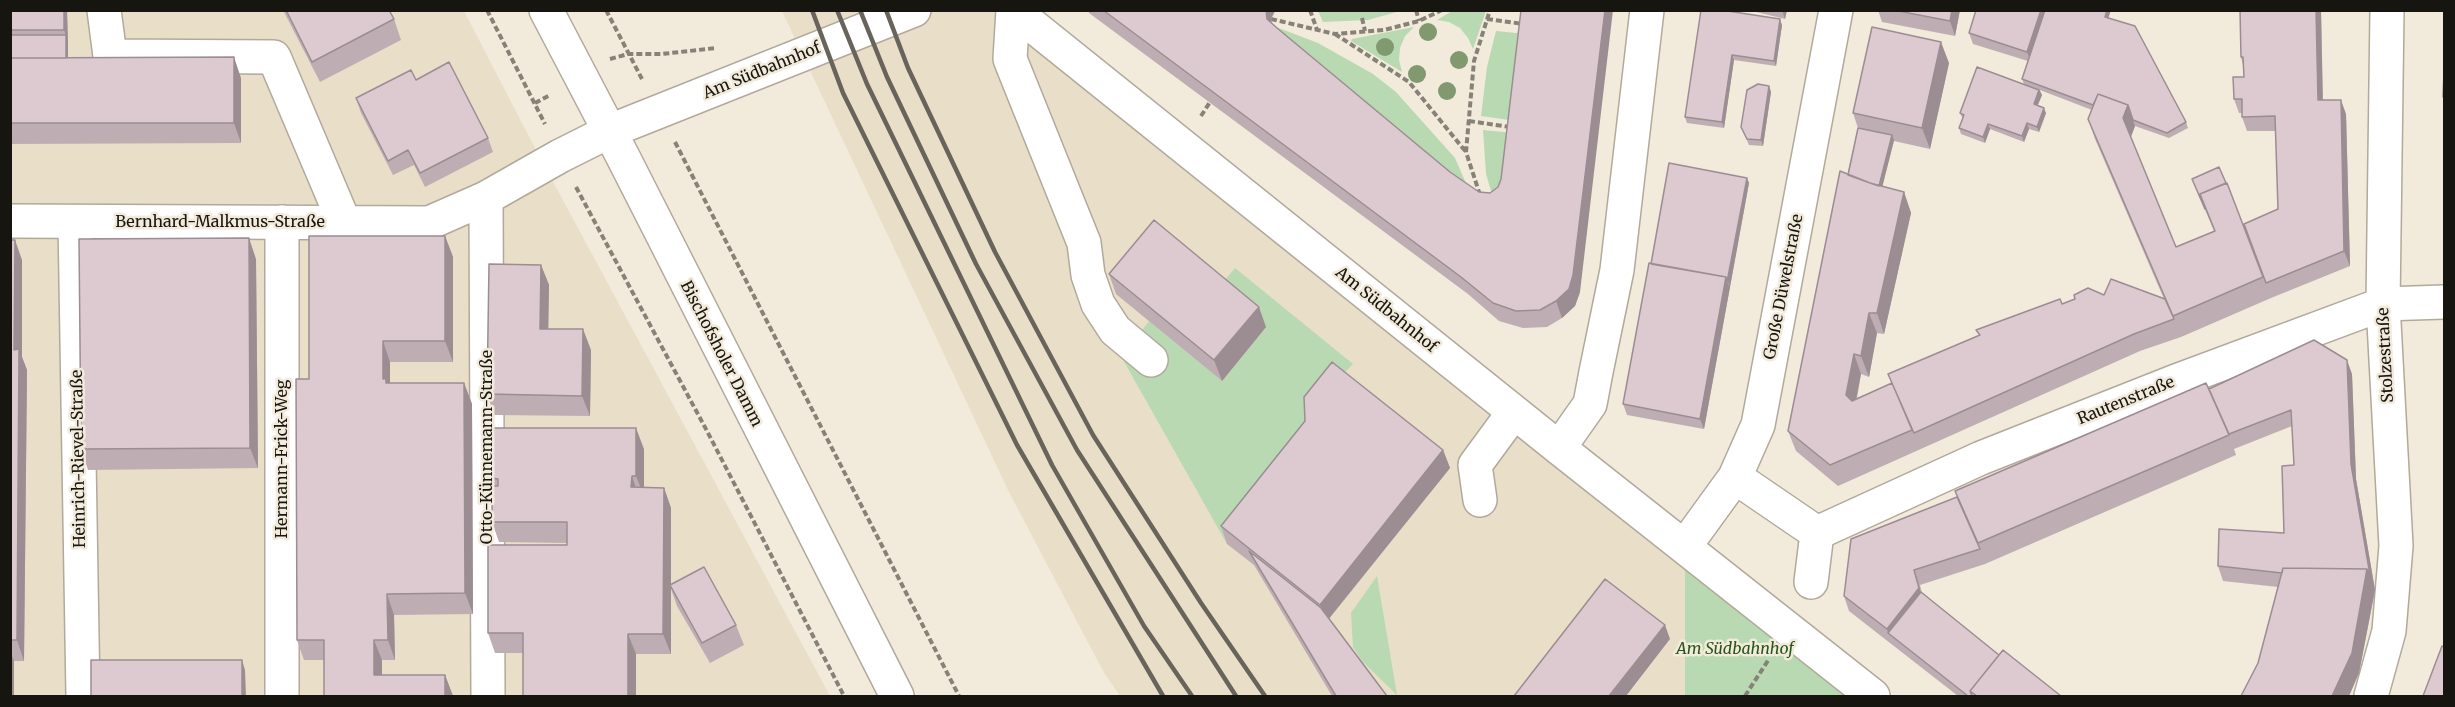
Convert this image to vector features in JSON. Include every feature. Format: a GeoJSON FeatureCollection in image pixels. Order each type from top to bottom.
{"type":"FeatureCollection","features":[{"type":"Feature","properties":{"kind":"street"},"geometry":{"type":"LineString","coordinates":[[104,10],[110,56],[274,57],[344,222]]}},
{"type":"Feature","properties":{"kind":"street","name":"Bischofsholer Damm"},"geometry":{"type":"LineString","coordinates":[[546,10],[897,696]]}},
{"type":"Feature","properties":{"kind":"street","name":"Am Südbahnhof"},"geometry":{"type":"LineString","coordinates":[[429,223],[486,198],[609,131],[914,10]]}},
{"type":"Feature","properties":{"kind":"street"},"geometry":{"type":"LineString","coordinates":[[1013,10],[1010,59],[1084,243],[1088,275],[1098,304],[1115,330],[1151,360]]}},
{"type":"Feature","properties":{"kind":"street","name":"Am Südbahnhof"},"geometry":{"type":"LineString","coordinates":[[1013,10],[1559,448],[1873,696]]}},
{"type":"Feature","properties":{"kind":"street"},"geometry":{"type":"LineString","coordinates":[[1559,448],[1590,404],[1617,270],[1647,10]]}},
{"type":"Feature","properties":{"kind":"street","name":"Große Düwelstraße"},"geometry":{"type":"LineString","coordinates":[[1685,546],[1735,477],[1758,425],[1836,10]]}},
{"type":"Feature","properties":{"kind":"street","name":"Stolzestraße"},"geometry":{"type":"LineString","coordinates":[[2371,696],[2389,631],[2396,546],[2383,304],[2387,10]]}},
{"type":"Feature","properties":{"kind":"street","name":"Otto-Künnemann-Straße"},"geometry":{"type":"LineString","coordinates":[[486,198],[488,696]]}},
{"type":"Feature","properties":{"kind":"street","name":"Bernhard-Malkmus-Straße"},"geometry":{"type":"LineString","coordinates":[[10,222],[429,223]]}},
{"type":"Feature","properties":{"kind":"street","name":"Heinrich-Rievel-Straße"},"geometry":{"type":"LineString","coordinates":[[75,222],[84,696]]}},
{"type":"Feature","properties":{"kind":"street","name":"Hermann-Frick-Weg"},"geometry":{"type":"LineString","coordinates":[[282,222],[282,696]]}},
{"type":"Feature","properties":{"kind":"street","name":"Rautenstraße"},"geometry":{"type":"LineString","coordinates":[[1817,533],[1981,458],[2176,381],[2383,304],[2445,302]]}},
{"type":"Feature","properties":{"kind":"street"},"geometry":{"type":"LineString","coordinates":[[1480,500],[1475,465],[1514,412]]}},
{"type":"Feature","properties":{"kind":"street"},"geometry":{"type":"LineString","coordinates":[[1735,477],[1817,533],[1811,582]]}},
{"type":"Feature","properties":{"kind":"path"},"geometry":{"type":"LineString","coordinates":[[487,10],[560,156],[707,431],[844,696]]}},
{"type":"Feature","properties":{"kind":"path"},"geometry":{"type":"LineString","coordinates":[[606,10],[628,54],[662,54],[721,47]]}},
{"type":"Feature","properties":{"kind":"path"},"geometry":{"type":"LineString","coordinates":[[1310,10],[1317,30]]}},
{"type":"Feature","properties":{"kind":"path"},"geometry":{"type":"LineString","coordinates":[[1416,10],[1419,21]]}},
{"type":"Feature","properties":{"kind":"path"},"geometry":{"type":"LineString","coordinates":[[1271,19],[1335,34],[1384,30],[1419,21],[1442,10]]}},
{"type":"Feature","properties":{"kind":"path"},"geometry":{"type":"LineString","coordinates":[[1466,152],[1474,61],[1490,10]]}},
{"type":"Feature","properties":{"kind":"path"},"geometry":{"type":"LineString","coordinates":[[1362,18],[1365,31]]}},
{"type":"Feature","properties":{"kind":"path"},"geometry":{"type":"LineString","coordinates":[[1486,19],[1527,24]]}},
{"type":"Feature","properties":{"kind":"path"},"geometry":{"type":"LineString","coordinates":[[1335,34],[1409,82],[1466,152],[1482,200]]}},
{"type":"Feature","properties":{"kind":"path"},"geometry":{"type":"LineString","coordinates":[[1179,143],[1218,91]]}},
{"type":"Feature","properties":{"kind":"path"},"geometry":{"type":"LineString","coordinates":[[1469,121],[1515,127]]}},
{"type":"Feature","properties":{"kind":"path"},"geometry":{"type":"LineString","coordinates":[[676,143],[958,696]]}},
{"type":"Feature","properties":{"kind":"path"},"geometry":{"type":"LineString","coordinates":[[1745,696],[1789,630]]}},
{"type":"Feature","properties":{"kind":"shaded area"},"geometry":{"type":"Polygon","coordinates":[[[10,11],[464,11],[537,152],[830,696],[11,696],[10,11]]]}},
{"type":"Feature","properties":{"kind":"shaded area"},"geometry":{"type":"Polygon","coordinates":[[[782,11],[1013,11],[1685,546],[1685,696],[1120,696],[1103,671],[1008,490],[782,11]]]}},
{"type":"Feature","properties":{"kind":"green space"},"geometry":{"type":"Polygon","coordinates":[[[1318,10],[1400,11],[1368,20],[1323,22],[1318,10]]]}},
{"type":"Feature","properties":{"kind":"green space"},"geometry":{"type":"Polygon","coordinates":[[[1452,11],[1486,11],[1473,49],[1460,28],[1449,22],[1437,20],[1452,11]]]}},
{"type":"Feature","properties":{"kind":"green space"},"geometry":{"type":"Polygon","coordinates":[[[1271,25],[1318,43],[1373,74],[1396,92],[1455,158],[1475,204],[1271,25]]]}},
{"type":"Feature","properties":{"kind":"green space"},"geometry":{"type":"Polygon","coordinates":[[[1414,27],[1405,36],[1400,48],[1399,60],[1402,72],[1351,41],[1352,39],[1414,27]]]}},
{"type":"Feature","properties":{"kind":"green space"},"geometry":{"type":"Polygon","coordinates":[[[1496,31],[1526,34],[1516,121],[1481,116],[1487,67],[1496,31]]]}},
{"type":"Feature","properties":{"kind":"green space"},"geometry":{"type":"Polygon","coordinates":[[[1483,130],[1514,133],[1495,204],[1486,174],[1483,130]]]}},
{"type":"Feature","properties":{"kind":"green space"},"geometry":{"type":"Polygon","coordinates":[[[1235,268],[1353,364],[1338,379],[1311,439],[1227,544],[1122,358],[1149,321],[1222,381],[1218,288],[1235,268]]]}},
{"type":"Feature","properties":{"kind":"green space","name":"Am Südbahnhof"},"geometry":{"type":"Polygon","coordinates":[[[1685,546],[1873,696],[1685,696],[1685,546]]]}},
{"type":"Feature","properties":{"kind":"green space"},"geometry":{"type":"Polygon","coordinates":[[[1377,576],[1397,695],[1362,661],[1353,647],[1351,613],[1377,576]]]}},
{"type":"Feature","properties":{"kind":"building"},"geometry":{"type":"Polygon","coordinates":[[[10,10],[64,10],[64,30],[10,30],[10,10]]]}},
{"type":"Feature","properties":{"kind":"building"},"geometry":{"type":"Polygon","coordinates":[[[286,10],[389,10],[394,19],[312,62],[286,10]]]}},
{"type":"Feature","properties":{"kind":"building"},"geometry":{"type":"Polygon","coordinates":[[[1103,10],[1266,10],[1267,19],[1277,28],[1450,172],[1479,192],[1490,193],[1498,187],[1501,179],[1521,10],[1605,10],[1573,275],[1569,289],[1556,301],[1540,310],[1516,311],[1493,303],[1103,10]]]}},
{"type":"Feature","properties":{"kind":"building"},"geometry":{"type":"Polygon","coordinates":[[[1701,10],[1721,10],[1780,19],[1774,61],[1732,55],[1722,122],[1685,117],[1701,10]]]}},
{"type":"Feature","properties":{"kind":"building"},"geometry":{"type":"Polygon","coordinates":[[[1893,10],[1952,10],[1950,21],[1893,10]]]}},
{"type":"Feature","properties":{"kind":"building"},"geometry":{"type":"Polygon","coordinates":[[[1976,10],[2041,10],[2027,52],[1969,33],[1976,10]]]}},
{"type":"Feature","properties":{"kind":"building"},"geometry":{"type":"Polygon","coordinates":[[[2045,10],[2107,10],[2105,17],[2135,26],[2186,122],[2167,133],[2133,120],[2128,105],[2098,94],[2093,105],[2022,79],[2045,10]]]}},
{"type":"Feature","properties":{"kind":"building"},"geometry":{"type":"Polygon","coordinates":[[[2240,10],[2316,10],[2318,100],[2341,100],[2344,251],[2266,283],[2244,224],[2278,209],[2275,116],[2242,117],[2242,99],[2234,99],[2233,77],[2244,77],[2243,57],[2241,57],[2240,10]]]}},
{"type":"Feature","properties":{"kind":"building"},"geometry":{"type":"Polygon","coordinates":[[[1872,27],[1941,42],[1922,128],[1853,113],[1872,27]]]}},
{"type":"Feature","properties":{"kind":"building"},"geometry":{"type":"Polygon","coordinates":[[[10,35],[66,35],[66,58],[10,58],[10,35]]]}},
{"type":"Feature","properties":{"kind":"building"},"geometry":{"type":"Polygon","coordinates":[[[2445,47],[2445,97],[2443,97],[2445,47]]]}},
{"type":"Feature","properties":{"kind":"building"},"geometry":{"type":"Polygon","coordinates":[[[234,57],[234,123],[10,123],[10,58],[234,57]]]}},
{"type":"Feature","properties":{"kind":"building"},"geometry":{"type":"Polygon","coordinates":[[[449,62],[488,138],[420,173],[408,150],[388,161],[356,98],[411,70],[416,80],[449,62]]]}},
{"type":"Feature","properties":{"kind":"building"},"geometry":{"type":"Polygon","coordinates":[[[1977,67],[2039,90],[2034,104],[2044,108],[2037,127],[2027,123],[2022,136],[1988,124],[1983,137],[1959,128],[1964,115],[1960,113],[1977,67]]]}},
{"type":"Feature","properties":{"kind":"building"},"geometry":{"type":"Polygon","coordinates":[[[1758,84],[1769,86],[1761,140],[1747,139],[1741,127],[1747,90],[1758,84]]]}},
{"type":"Feature","properties":{"kind":"building"},"geometry":{"type":"Polygon","coordinates":[[[2098,94],[2128,105],[2123,118],[2176,247],[2215,231],[2200,194],[2227,183],[2263,277],[2173,316],[2088,119],[2098,94]]]}},
{"type":"Feature","properties":{"kind":"building"},"geometry":{"type":"Polygon","coordinates":[[[1858,128],[1892,135],[1879,186],[1848,175],[1858,128]]]}},
{"type":"Feature","properties":{"kind":"building"},"geometry":{"type":"Polygon","coordinates":[[[1669,163],[1747,178],[1727,282],[1726,277],[1651,264],[1669,163]]]}},
{"type":"Feature","properties":{"kind":"building"},"geometry":{"type":"Polygon","coordinates":[[[2219,167],[2226,183],[2200,194],[2205,209],[2192,179],[2219,167]]]}},
{"type":"Feature","properties":{"kind":"building"},"geometry":{"type":"Polygon","coordinates":[[[1840,171],[1870,183],[1904,192],[1877,313],[1869,313],[1861,356],[1854,354],[1846,395],[1852,401],[1892,383],[1912,430],[1830,465],[1788,431],[1840,171]]]}},
{"type":"Feature","properties":{"kind":"building"},"geometry":{"type":"Polygon","coordinates":[[[1154,220],[1259,307],[1214,360],[1109,274],[1154,220]]]}},
{"type":"Feature","properties":{"kind":"building"},"geometry":{"type":"Polygon","coordinates":[[[309,236],[445,236],[445,341],[383,341],[383,379],[386,378],[386,383],[464,383],[465,593],[387,594],[388,640],[374,640],[374,675],[445,675],[445,696],[324,696],[324,640],[297,640],[296,379],[309,379],[309,236]]]}},
{"type":"Feature","properties":{"kind":"building"},"geometry":{"type":"Polygon","coordinates":[[[249,238],[250,448],[81,449],[79,239],[249,238]]]}},
{"type":"Feature","properties":{"kind":"building"},"geometry":{"type":"Polygon","coordinates":[[[10,240],[15,240],[14,350],[19,349],[17,640],[10,640],[10,240]]]}},
{"type":"Feature","properties":{"kind":"building"},"geometry":{"type":"Polygon","coordinates":[[[1649,263],[1726,277],[1700,419],[1623,404],[1649,263]]]}},
{"type":"Feature","properties":{"kind":"building"},"geometry":{"type":"Polygon","coordinates":[[[489,264],[541,265],[540,329],[583,329],[582,396],[487,394],[489,264]]]}},
{"type":"Feature","properties":{"kind":"building"},"geometry":{"type":"Polygon","coordinates":[[[2111,279],[2165,299],[2174,319],[2134,334],[1914,433],[1888,374],[1980,335],[1976,330],[2060,299],[2062,304],[2075,299],[2074,295],[2088,288],[2104,295],[2111,279]]]}},
{"type":"Feature","properties":{"kind":"building"},"geometry":{"type":"Polygon","coordinates":[[[2314,340],[2347,360],[2351,464],[2370,575],[2367,569],[2283,568],[2282,573],[2218,566],[2219,529],[2284,533],[2282,466],[2294,465],[2291,410],[2229,434],[2209,389],[2314,340]]]}},
{"type":"Feature","properties":{"kind":"building"},"geometry":{"type":"Polygon","coordinates":[[[1332,362],[1443,450],[1320,605],[1221,526],[1305,421],[1304,397],[1332,362]]]}},
{"type":"Feature","properties":{"kind":"building"},"geometry":{"type":"Polygon","coordinates":[[[2206,383],[2229,435],[1978,543],[1955,491],[2206,383]]]}},
{"type":"Feature","properties":{"kind":"building"},"geometry":{"type":"Polygon","coordinates":[[[492,428],[636,428],[636,476],[632,476],[631,487],[664,488],[663,634],[628,634],[628,696],[523,696],[523,633],[488,633],[488,545],[567,545],[567,522],[492,522],[492,486],[498,486],[498,479],[492,478],[492,428]]]}},
{"type":"Feature","properties":{"kind":"building"},"geometry":{"type":"Polygon","coordinates":[[[1957,497],[1980,549],[1914,570],[1919,588],[1887,629],[1844,596],[1851,539],[1957,497]]]}},
{"type":"Feature","properties":{"kind":"building"},"geometry":{"type":"Polygon","coordinates":[[[1249,551],[1321,608],[1387,696],[1336,696],[1249,551]]]}},
{"type":"Feature","properties":{"kind":"building"},"geometry":{"type":"Polygon","coordinates":[[[704,567],[736,625],[702,643],[670,585],[704,567]]]}},
{"type":"Feature","properties":{"kind":"building"},"geometry":{"type":"Polygon","coordinates":[[[2283,568],[2367,569],[2352,653],[2332,696],[2241,696],[2258,663],[2283,568]]]}},
{"type":"Feature","properties":{"kind":"building"},"geometry":{"type":"Polygon","coordinates":[[[1605,579],[1665,625],[1609,696],[1514,696],[1605,579]]]}},
{"type":"Feature","properties":{"kind":"building"},"geometry":{"type":"Polygon","coordinates":[[[1921,592],[1999,655],[1970,691],[1972,696],[1968,696],[1888,633],[1921,592]]]}},
{"type":"Feature","properties":{"kind":"building"},"geometry":{"type":"Polygon","coordinates":[[[2442,646],[2445,647],[2445,696],[2423,696],[2442,646]]]}},
{"type":"Feature","properties":{"kind":"building"},"geometry":{"type":"Polygon","coordinates":[[[2003,650],[2061,696],[1977,696],[1970,691],[2003,650]]]}},
{"type":"Feature","properties":{"kind":"building"},"geometry":{"type":"Polygon","coordinates":[[[91,660],[242,660],[242,696],[91,696],[91,660]]]}},
{"type":"Feature","properties":{"kind":"railway"},"geometry":{"type":"LineString","coordinates":[[812,10],[843,93],[1017,445],[1163,696]]}},
{"type":"Feature","properties":{"kind":"railway"},"geometry":{"type":"LineString","coordinates":[[837,10],[867,84],[1052,465],[1144,626],[1192,696]]}},
{"type":"Feature","properties":{"kind":"railway"},"geometry":{"type":"LineString","coordinates":[[860,10],[887,77],[976,264],[1077,450],[1236,696]]}},
{"type":"Feature","properties":{"kind":"railway"},"geometry":{"type":"LineString","coordinates":[[886,10],[908,68],[995,252],[1093,435],[1201,603],[1265,696]]}}]}
